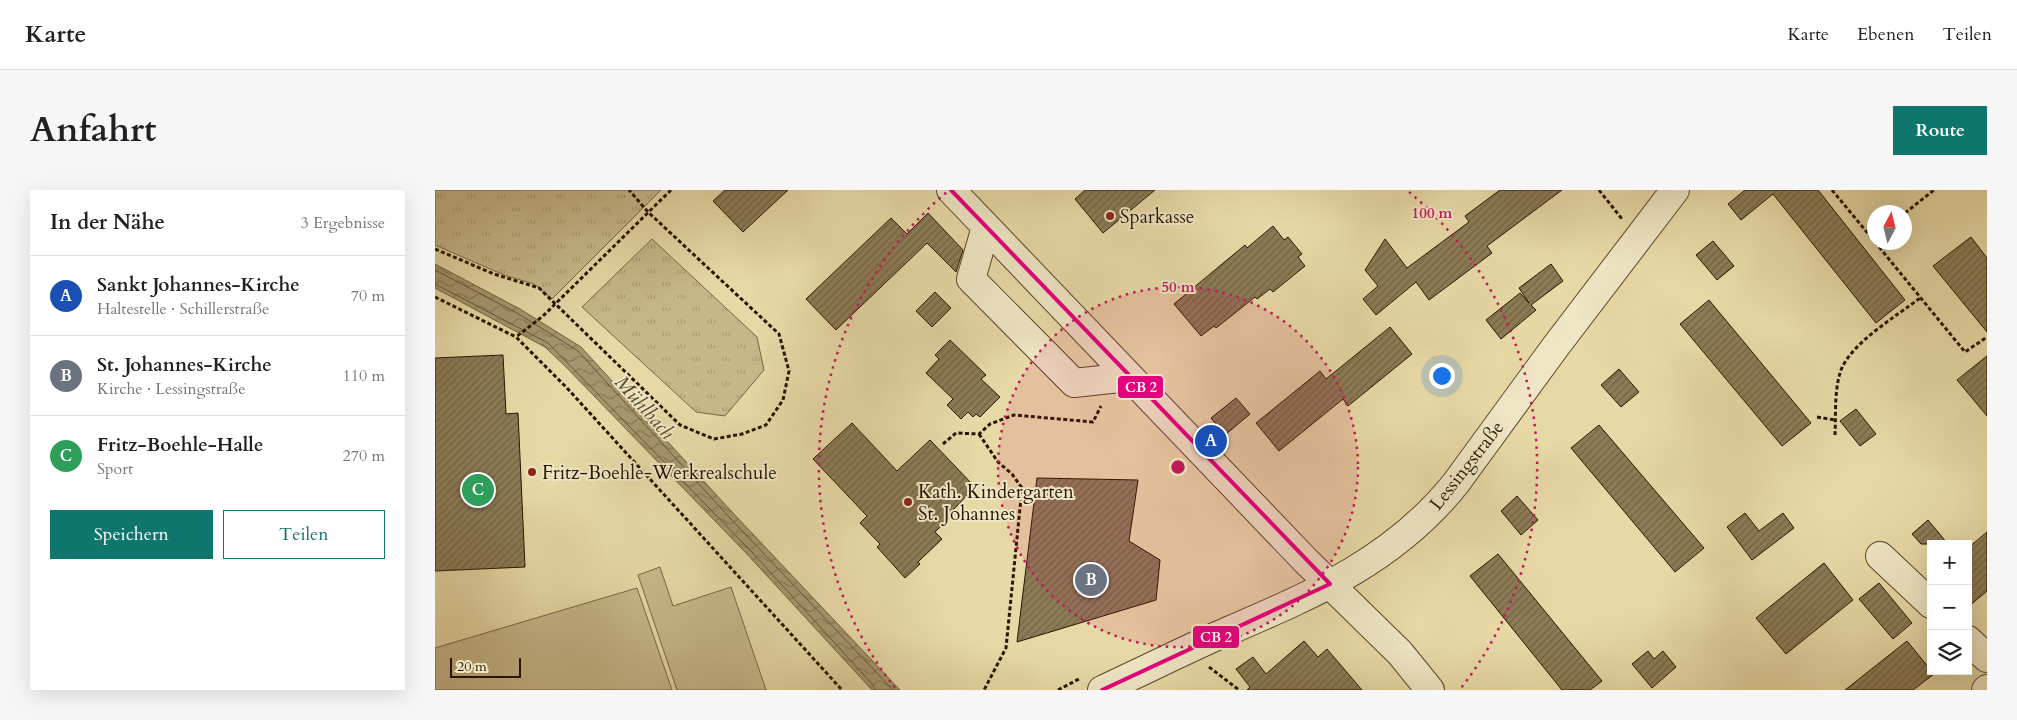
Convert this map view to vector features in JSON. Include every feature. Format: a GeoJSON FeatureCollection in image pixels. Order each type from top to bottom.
{"type":"FeatureCollection","features":[{"type":"Feature","properties":{"kind":"street"},"geometry":{"type":"LineString","coordinates":[[951,190],[986,227],[1118,378],[1400,652],[1430,690]]}},
{"type":"Feature","properties":{"kind":"street","name":"Lessingstraße"},"geometry":{"type":"LineString","coordinates":[[1102,690],[1330,584],[1368,564],[1390,547],[1445,497],[1556,346],[1675,190]]}},
{"type":"Feature","properties":{"kind":"street"},"geometry":{"type":"LineString","coordinates":[[986,227],[971,279],[1074,383],[1118,378]]}},
{"type":"Feature","properties":{"kind":"street"},"geometry":{"type":"LineString","coordinates":[[1880,556],[1927,600]]}},
{"type":"Feature","properties":{"kind":"street"},"geometry":{"type":"LineString","coordinates":[[1972,644],[1987,658]]}},
{"type":"Feature","properties":{"kind":"path"},"geometry":{"type":"LineString","coordinates":[[435,249],[494,274],[539,288],[680,425],[714,439],[742,434],[766,425],[783,400],[789,371],[779,334],[648,212],[629,190]]}},
{"type":"Feature","properties":{"kind":"path"},"geometry":{"type":"LineString","coordinates":[[516,337],[543,316],[671,190]]}},
{"type":"Feature","properties":{"kind":"path"},"geometry":{"type":"LineString","coordinates":[[1599,190],[1637,240]]}},
{"type":"Feature","properties":{"kind":"path"},"geometry":{"type":"LineString","coordinates":[[1832,190],[1867,232]]}},
{"type":"Feature","properties":{"kind":"path"},"geometry":{"type":"LineString","coordinates":[[1912,208],[1934,190]]}},
{"type":"Feature","properties":{"kind":"path"},"geometry":{"type":"LineString","coordinates":[[1882,250],[1965,352],[1987,337]]}},
{"type":"Feature","properties":{"kind":"path"},"geometry":{"type":"LineString","coordinates":[[435,297],[516,337],[567,388],[842,690]]}},
{"type":"Feature","properties":{"kind":"path"},"geometry":{"type":"LineString","coordinates":[[1835,435],[1837,392],[1842,369],[1858,345],[1920,298]]}},
{"type":"Feature","properties":{"kind":"path"},"geometry":{"type":"LineString","coordinates":[[943,444],[956,433],[979,434],[990,424],[1014,415],[1093,422],[1118,378]]}},
{"type":"Feature","properties":{"kind":"path"},"geometry":{"type":"LineString","coordinates":[[1817,417],[1835,420]]}},
{"type":"Feature","properties":{"kind":"path"},"geometry":{"type":"LineString","coordinates":[[979,434],[998,462],[1012,474],[1022,488],[1006,648],[984,690]]}},
{"type":"Feature","properties":{"kind":"path"},"geometry":{"type":"LineString","coordinates":[[1187,649],[1239,690]]}},
{"type":"Feature","properties":{"kind":"green space"},"geometry":{"type":"Polygon","coordinates":[[[435,190],[661,190],[552,299],[534,284],[504,275],[435,245],[435,190]]]}},
{"type":"Feature","properties":{"kind":"green space"},"geometry":{"type":"Polygon","coordinates":[[[652,239],[757,337],[764,370],[725,416],[696,412],[582,307],[652,239]]]}},
{"type":"Feature","properties":{"kind":"green space"},"geometry":{"type":"Polygon","coordinates":[[[660,567],[673,606],[731,587],[766,690],[677,690],[638,575],[660,567]]]}},
{"type":"Feature","properties":{"kind":"green space"},"geometry":{"type":"Polygon","coordinates":[[[637,588],[672,690],[435,690],[435,648],[637,588]]]}},
{"type":"Feature","properties":{"kind":"water"},"geometry":{"type":"Polygon","coordinates":[[[435,264],[520,309],[581,347],[733,513],[900,690],[872,690],[746,553],[566,367],[545,347],[435,288],[435,264]]]}},
{"type":"Feature","properties":{"kind":"building"},"geometry":{"type":"Polygon","coordinates":[[[725,190],[788,190],[743,232],[713,201],[725,190]]]}},
{"type":"Feature","properties":{"kind":"building"},"geometry":{"type":"Polygon","coordinates":[[[1085,190],[1155,190],[1103,233],[1075,199],[1085,190]]]}},
{"type":"Feature","properties":{"kind":"building"},"geometry":{"type":"Polygon","coordinates":[[[1500,190],[1562,190],[1487,246],[1492,253],[1429,300],[1416,282],[1376,315],[1363,299],[1378,286],[1365,270],[1385,239],[1407,268],[1469,222],[1465,216],[1500,190]]]}},
{"type":"Feature","properties":{"kind":"building"},"geometry":{"type":"Polygon","coordinates":[[[1745,190],[1818,190],[1905,300],[1876,323],[1773,194],[1741,220],[1728,204],[1745,190]]]}},
{"type":"Feature","properties":{"kind":"building"},"geometry":{"type":"Polygon","coordinates":[[[928,213],[963,250],[956,272],[927,243],[836,330],[806,299],[891,218],[907,234],[928,213]]]}},
{"type":"Feature","properties":{"kind":"building"},"geometry":{"type":"Polygon","coordinates":[[[1273,226],[1284,240],[1288,237],[1302,254],[1298,257],[1305,266],[1273,292],[1270,289],[1257,299],[1255,297],[1216,328],[1214,326],[1201,336],[1174,304],[1245,245],[1247,248],[1273,226]]]}},
{"type":"Feature","properties":{"kind":"building"},"geometry":{"type":"Polygon","coordinates":[[[1971,237],[1987,258],[1987,332],[1933,266],[1971,237]]]}},
{"type":"Feature","properties":{"kind":"building"},"geometry":{"type":"Polygon","coordinates":[[[1713,241],[1734,266],[1717,280],[1696,255],[1713,241]]]}},
{"type":"Feature","properties":{"kind":"building"},"geometry":{"type":"Polygon","coordinates":[[[1551,264],[1563,281],[1531,305],[1536,310],[1501,339],[1486,320],[1520,293],[1529,303],[1519,288],[1551,264]]]}},
{"type":"Feature","properties":{"kind":"building"},"geometry":{"type":"Polygon","coordinates":[[[935,292],[951,308],[932,327],[916,311],[935,292]]]}},
{"type":"Feature","properties":{"kind":"building"},"geometry":{"type":"Polygon","coordinates":[[[1709,300],[1811,423],[1782,446],[1680,324],[1709,300]]]}},
{"type":"Feature","properties":{"kind":"building"},"geometry":{"type":"Polygon","coordinates":[[[1390,327],[1412,354],[1348,406],[1343,399],[1279,451],[1256,423],[1320,371],[1326,379],[1390,327]]]}},
{"type":"Feature","properties":{"kind":"building"},"geometry":{"type":"Polygon","coordinates":[[[950,340],[986,375],[981,379],[1000,397],[980,417],[976,414],[973,417],[968,412],[961,419],[947,405],[953,399],[926,373],[939,359],[935,355],[950,340]]]}},
{"type":"Feature","properties":{"kind":"building"},"geometry":{"type":"Polygon","coordinates":[[[503,355],[506,414],[518,413],[525,567],[435,571],[435,358],[503,355]]]}},
{"type":"Feature","properties":{"kind":"building"},"geometry":{"type":"Polygon","coordinates":[[[1987,356],[1987,416],[1957,380],[1987,356]]]}},
{"type":"Feature","properties":{"kind":"building"},"geometry":{"type":"Polygon","coordinates":[[[1619,369],[1639,392],[1621,407],[1601,385],[1619,369]]]}},
{"type":"Feature","properties":{"kind":"building"},"geometry":{"type":"Polygon","coordinates":[[[1236,398],[1250,414],[1225,435],[1211,418],[1236,398]]]}},
{"type":"Feature","properties":{"kind":"building"},"geometry":{"type":"Polygon","coordinates":[[[1856,409],[1876,434],[1860,446],[1840,421],[1856,409]]]}},
{"type":"Feature","properties":{"kind":"building","name":"Kath. Kindergarten St. Johannes"},"geometry":{"type":"Polygon","coordinates":[[[852,423],[897,471],[930,440],[975,487],[953,510],[955,513],[935,532],[942,539],[918,562],[920,564],[905,578],[877,547],[880,544],[860,523],[867,516],[813,459],[852,423]]]}},
{"type":"Feature","properties":{"kind":"building"},"geometry":{"type":"Polygon","coordinates":[[[1599,425],[1704,548],[1675,572],[1571,448],[1599,425]]]}},
{"type":"Feature","properties":{"kind":"building"},"geometry":{"type":"Polygon","coordinates":[[[1037,478],[1138,480],[1129,541],[1160,560],[1156,600],[1017,642],[1037,478]]]}},
{"type":"Feature","properties":{"kind":"building"},"geometry":{"type":"Polygon","coordinates":[[[1517,496],[1538,520],[1521,535],[1501,511],[1517,496]]]}},
{"type":"Feature","properties":{"kind":"building"},"geometry":{"type":"Polygon","coordinates":[[[1745,513],[1759,531],[1783,513],[1794,528],[1752,560],[1727,527],[1745,513]]]}},
{"type":"Feature","properties":{"kind":"building"},"geometry":{"type":"Polygon","coordinates":[[[1928,520],[1945,540],[1927,540],[1927,544],[1921,544],[1912,534],[1928,520]]]}},
{"type":"Feature","properties":{"kind":"building"},"geometry":{"type":"Polygon","coordinates":[[[1987,532],[1987,591],[1972,604],[1972,585],[1972,545],[1987,532]]]}},
{"type":"Feature","properties":{"kind":"building"},"geometry":{"type":"Polygon","coordinates":[[[1498,554],[1602,681],[1590,690],[1562,690],[1470,576],[1498,554]]]}},
{"type":"Feature","properties":{"kind":"building"},"geometry":{"type":"Polygon","coordinates":[[[1824,563],[1853,600],[1786,654],[1756,618],[1824,563]]]}},
{"type":"Feature","properties":{"kind":"building"},"geometry":{"type":"Polygon","coordinates":[[[1879,583],[1912,623],[1893,639],[1859,599],[1879,583]]]}},
{"type":"Feature","properties":{"kind":"building"},"geometry":{"type":"Polygon","coordinates":[[[1304,641],[1318,657],[1327,649],[1362,690],[1247,690],[1250,687],[1236,669],[1253,657],[1266,674],[1304,641]]]}},
{"type":"Feature","properties":{"kind":"building"},"geometry":{"type":"Polygon","coordinates":[[[1907,641],[1927,665],[1927,675],[1933,675],[1913,690],[1845,690],[1907,641]]]}},
{"type":"Feature","properties":{"kind":"building"},"geometry":{"type":"Polygon","coordinates":[[[1648,651],[1654,659],[1663,651],[1676,667],[1652,688],[1632,664],[1648,651]]]}},
{"type":"Feature","properties":{"kind":"transit line"},"geometry":{"type":"LineString","coordinates":[[951,190],[1330,584]]}},
{"type":"Feature","properties":{"kind":"transit line"},"geometry":{"type":"LineString","coordinates":[[1102,690],[1330,584]]}},
{"type":"Feature","properties":{"kind":"place","name":"Sparkasse"},"geometry":{"type":"Point","coordinates":[1110,216]}},
{"type":"Feature","properties":{"kind":"place","name":"Sankt Johannes-Kirche"},"geometry":{"type":"Point","coordinates":[1211,441]}},
{"type":"Feature","properties":{"kind":"place","name":"Fritz-Boehle-Werkrealschule"},"geometry":{"type":"Point","coordinates":[532,472]}},
{"type":"Feature","properties":{"kind":"place","name":"Fritz-Boehle-Halle"},"geometry":{"type":"Point","coordinates":[478,490]}},
{"type":"Feature","properties":{"kind":"place","name":"Kath. Kindergarten St. Johannes"},"geometry":{"type":"Point","coordinates":[908,502]}},
{"type":"Feature","properties":{"kind":"place","name":"St. Johannes-Kirche"},"geometry":{"type":"Point","coordinates":[1091,580]}},
{"type":"Feature","properties":{"kind":"water label","name":"Mühlbach"},"geometry":{"type":"Point","coordinates":[645,407]}}]}
